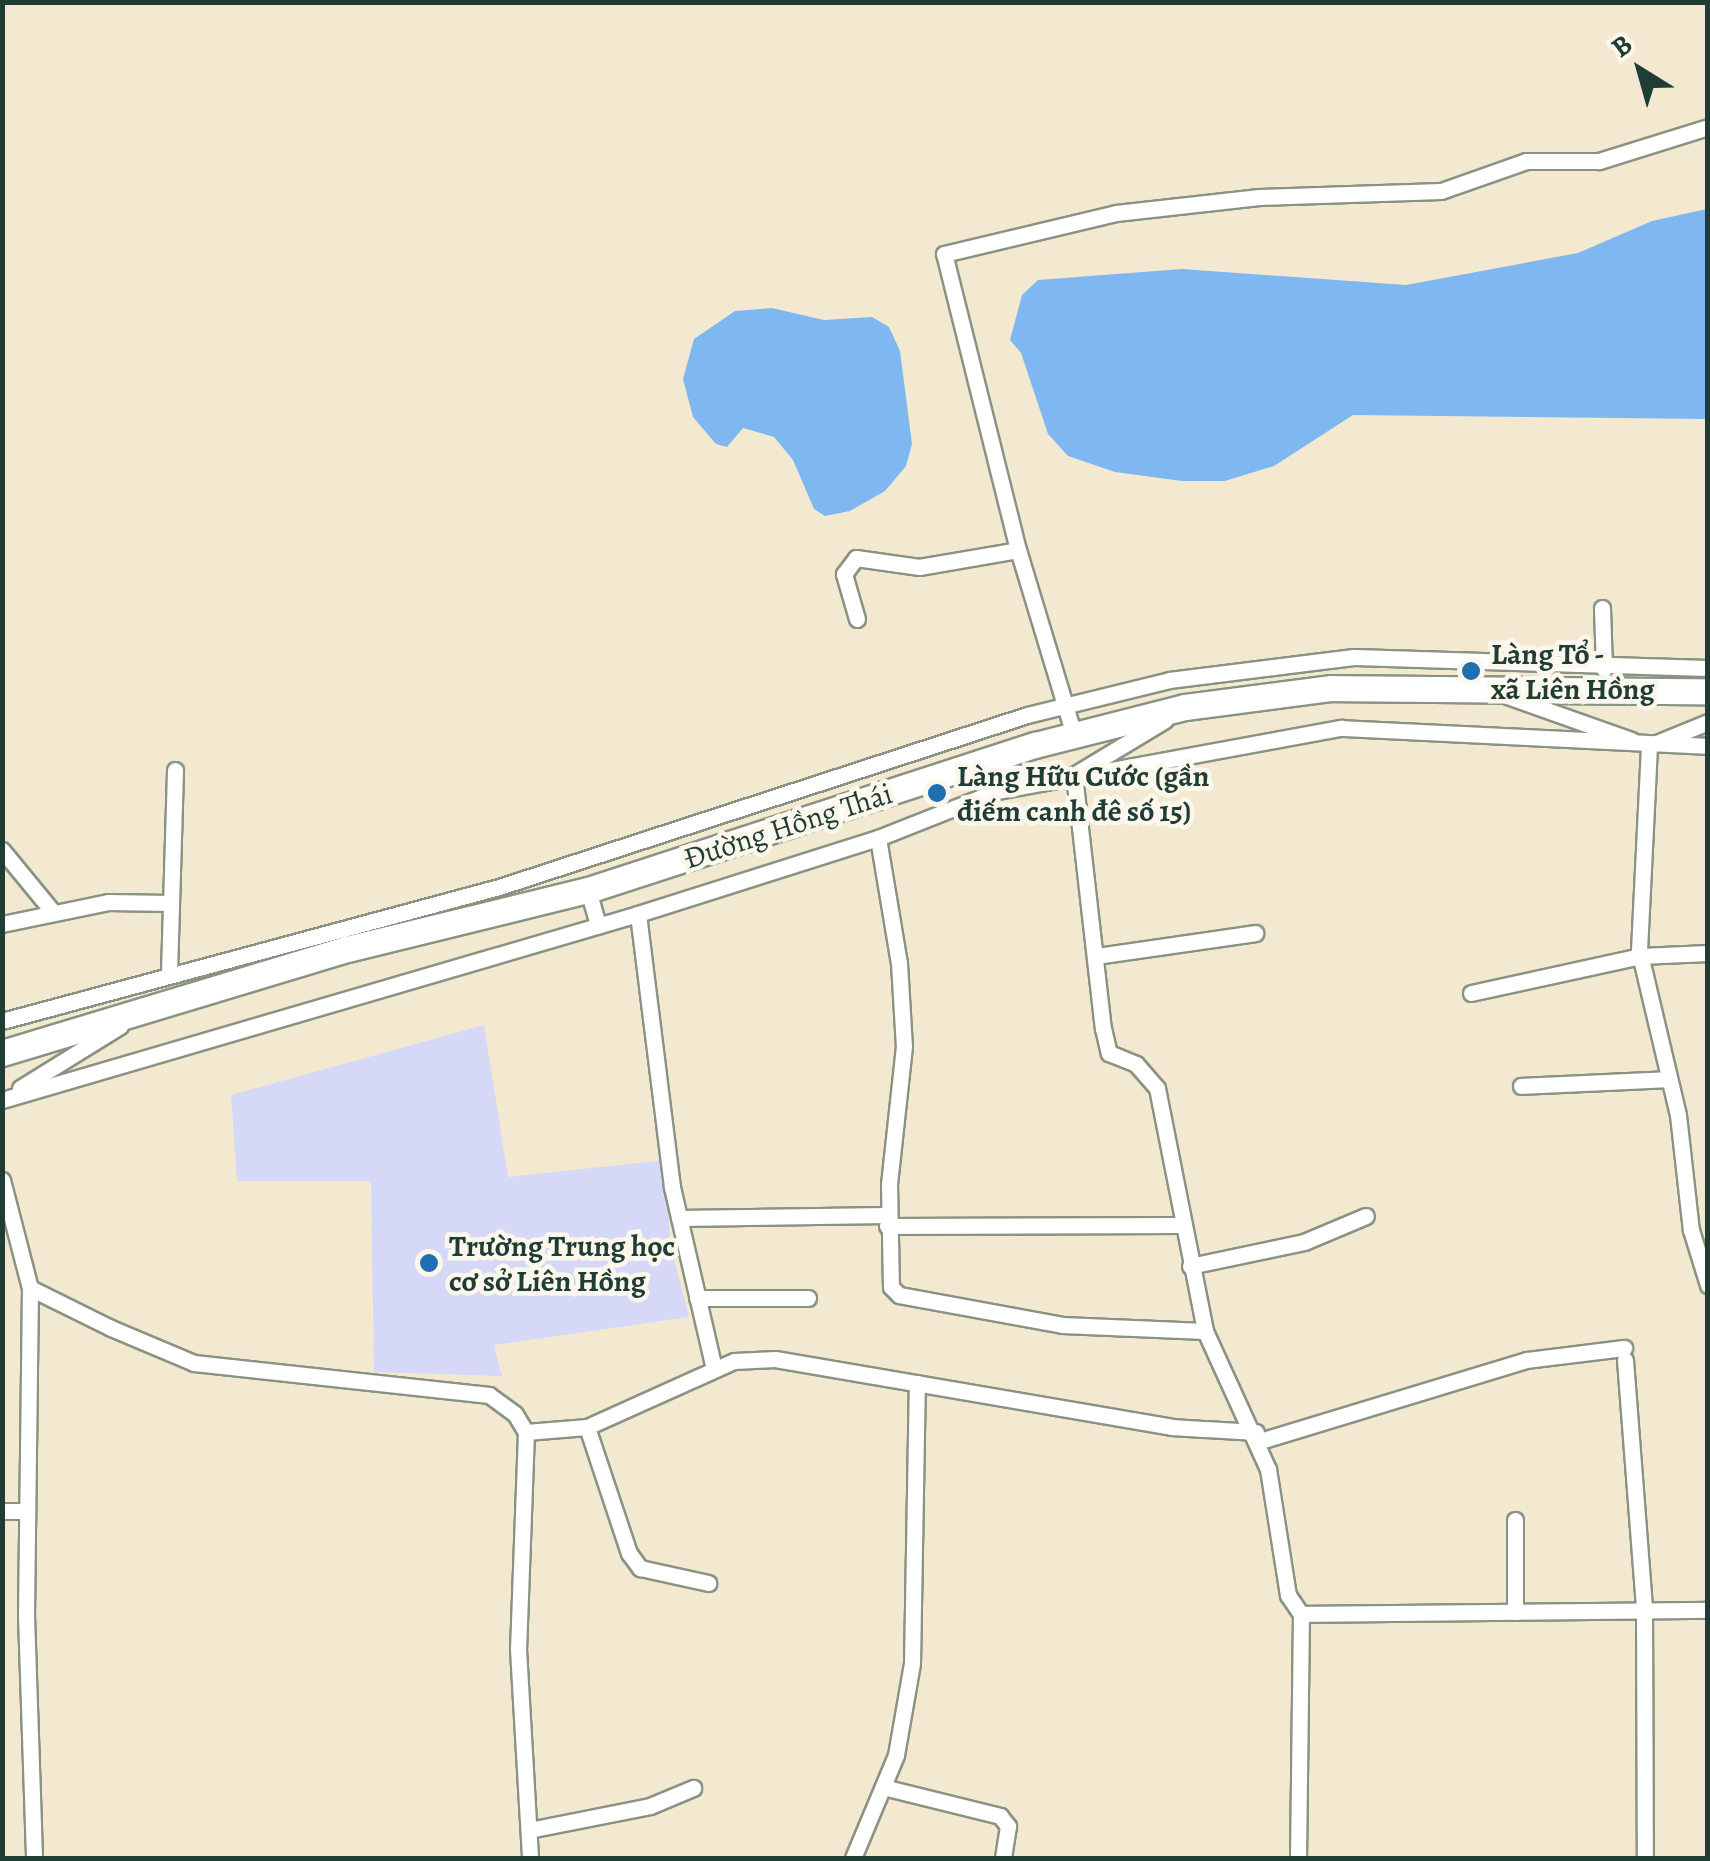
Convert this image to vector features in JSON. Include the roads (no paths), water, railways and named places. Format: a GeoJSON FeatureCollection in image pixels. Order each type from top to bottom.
{"type":"FeatureCollection","features":[{"type":"Feature","properties":{"kind":"main road","name":"Đường Hồng Thái"},"geometry":{"type":"LineString","coordinates":[[2,1053],[136,1016],[347,949],[588,890],[954,770],[1185,708],[1332,688],[1488,689],[1603,676],[1708,691]]}},
{"type":"Feature","properties":{"kind":"street"},"geometry":{"type":"LineString","coordinates":[[1074,735],[1018,550],[944,254],[1116,213],[1259,197],[1442,191],[1526,161],[1599,160],[1708,128]]}},
{"type":"Feature","properties":{"kind":"street"},"geometry":{"type":"LineString","coordinates":[[857,619],[844,574],[856,558],[919,567],[1018,550]]}},
{"type":"Feature","properties":{"kind":"street"},"geometry":{"type":"LineString","coordinates":[[1602,608],[1603,676]]}},
{"type":"Feature","properties":{"kind":"street"},"geometry":{"type":"LineString","coordinates":[[2,1021],[604,856],[1066,703],[1266,663],[1354,656],[1603,676],[1708,668]]}},
{"type":"Feature","properties":{"kind":"street"},"geometry":{"type":"LineString","coordinates":[[1488,689],[1649,746],[1708,722]]}},
{"type":"Feature","properties":{"kind":"street"},"geometry":{"type":"LineString","coordinates":[[954,770],[1074,775],[1185,708]]}},
{"type":"Feature","properties":{"kind":"street"},"geometry":{"type":"LineString","coordinates":[[2,1099],[638,914],[878,838],[997,790],[1341,728],[1708,746]]}},
{"type":"Feature","properties":{"kind":"street"},"geometry":{"type":"LineString","coordinates":[[1649,746],[1640,956],[1670,1079],[1691,1230],[1708,1285]]}},
{"type":"Feature","properties":{"kind":"street"},"geometry":{"type":"LineString","coordinates":[[169,973],[175,770]]}},
{"type":"Feature","properties":{"kind":"street"},"geometry":{"type":"LineString","coordinates":[[1074,775],[1106,1048],[1148,1076],[1164,1108],[1181,1225],[1205,1331],[1258,1436],[1288,1595],[1301,1614],[1298,1858]]}},
{"type":"Feature","properties":{"kind":"street"},"geometry":{"type":"LineString","coordinates":[[878,838],[899,963],[904,1046],[887,1220],[890,1288],[900,1295],[1093,1329],[1205,1331]]}},
{"type":"Feature","properties":{"kind":"street"},"geometry":{"type":"LineString","coordinates":[[2,850],[52,912]]}},
{"type":"Feature","properties":{"kind":"street"},"geometry":{"type":"LineString","coordinates":[[588,890],[598,926]]}},
{"type":"Feature","properties":{"kind":"street"},"geometry":{"type":"LineString","coordinates":[[2,924],[108,902],[171,903]]}},
{"type":"Feature","properties":{"kind":"street"},"geometry":{"type":"LineString","coordinates":[[638,914],[679,1218],[714,1369]]}},
{"type":"Feature","properties":{"kind":"street"},"geometry":{"type":"LineString","coordinates":[[1096,956],[1255,933]]}},
{"type":"Feature","properties":{"kind":"street"},"geometry":{"type":"LineString","coordinates":[[1471,993],[1640,956],[1708,953]]}},
{"type":"Feature","properties":{"kind":"street"},"geometry":{"type":"LineString","coordinates":[[2,1099],[136,1016]]}},
{"type":"Feature","properties":{"kind":"street"},"geometry":{"type":"LineString","coordinates":[[1521,1086],[1670,1079]]}},
{"type":"Feature","properties":{"kind":"street"},"geometry":{"type":"LineString","coordinates":[[2,1180],[30,1288],[27,1512],[34,1858]]}},
{"type":"Feature","properties":{"kind":"street"},"geometry":{"type":"LineString","coordinates":[[1190,1266],[1290,1246],[1366,1216]]}},
{"type":"Feature","properties":{"kind":"street"},"geometry":{"type":"LineString","coordinates":[[679,1218],[1181,1225]]}},
{"type":"Feature","properties":{"kind":"street"},"geometry":{"type":"LineString","coordinates":[[30,1288],[194,1363],[489,1395],[515,1414],[526,1432],[518,1649],[530,1858]]}},
{"type":"Feature","properties":{"kind":"street"},"geometry":{"type":"LineString","coordinates":[[697,1298],[808,1298]]}},
{"type":"Feature","properties":{"kind":"street"},"geometry":{"type":"LineString","coordinates":[[526,1432],[587,1427],[734,1360],[775,1359],[1172,1427],[1258,1436],[1527,1360],[1625,1354],[1644,1606],[1646,1858]]}},
{"type":"Feature","properties":{"kind":"street"},"geometry":{"type":"LineString","coordinates":[[853,1858],[884,1787],[912,1663],[916,1383]]}},
{"type":"Feature","properties":{"kind":"street"},"geometry":{"type":"LineString","coordinates":[[587,1427],[628,1553],[640,1568],[708,1583]]}},
{"type":"Feature","properties":{"kind":"street"},"geometry":{"type":"LineString","coordinates":[[2,1510],[27,1512]]}},
{"type":"Feature","properties":{"kind":"street"},"geometry":{"type":"LineString","coordinates":[[1515,1520],[1515,1612]]}},
{"type":"Feature","properties":{"kind":"street"},"geometry":{"type":"LineString","coordinates":[[1301,1614],[1644,1606],[1708,1610]]}},
{"type":"Feature","properties":{"kind":"street"},"geometry":{"type":"LineString","coordinates":[[884,1787],[1000,1816],[1008,1826],[1003,1858]]}},
{"type":"Feature","properties":{"kind":"street"},"geometry":{"type":"LineString","coordinates":[[528,1830],[650,1806],[693,1788]]}},
{"type":"Feature","properties":{"kind":"water"},"geometry":{"type":"Polygon","coordinates":[[[1707,209],[1707,419],[1353,415],[1274,466],[1225,481],[1182,481],[1115,472],[1068,456],[1048,434],[1021,353],[1010,340],[1022,295],[1038,280],[1182,269],[1406,285],[1578,253],[1652,221],[1707,209]]]}},
{"type":"Feature","properties":{"kind":"water"},"geometry":{"type":"Polygon","coordinates":[[[772,308],[824,320],[872,317],[889,327],[900,351],[912,444],[906,466],[885,491],[850,511],[825,516],[814,509],[793,460],[774,437],[743,428],[727,447],[716,444],[693,417],[683,379],[694,339],[735,311],[772,308]]]}},
{"type":"Feature","properties":{"kind":"place","name":"Làng Tổ - xã Liên Hồng"},"geometry":{"type":"Point","coordinates":[1471,671]}},
{"type":"Feature","properties":{"kind":"place","name":"Làng Hữu Cước (gần điếm canh đê số 15)"},"geometry":{"type":"Point","coordinates":[937,793]}},
{"type":"Feature","properties":{"kind":"place","name":"Trường Trung học cơ sở Liên Hồng"},"geometry":{"type":"Point","coordinates":[429,1263]}}]}
